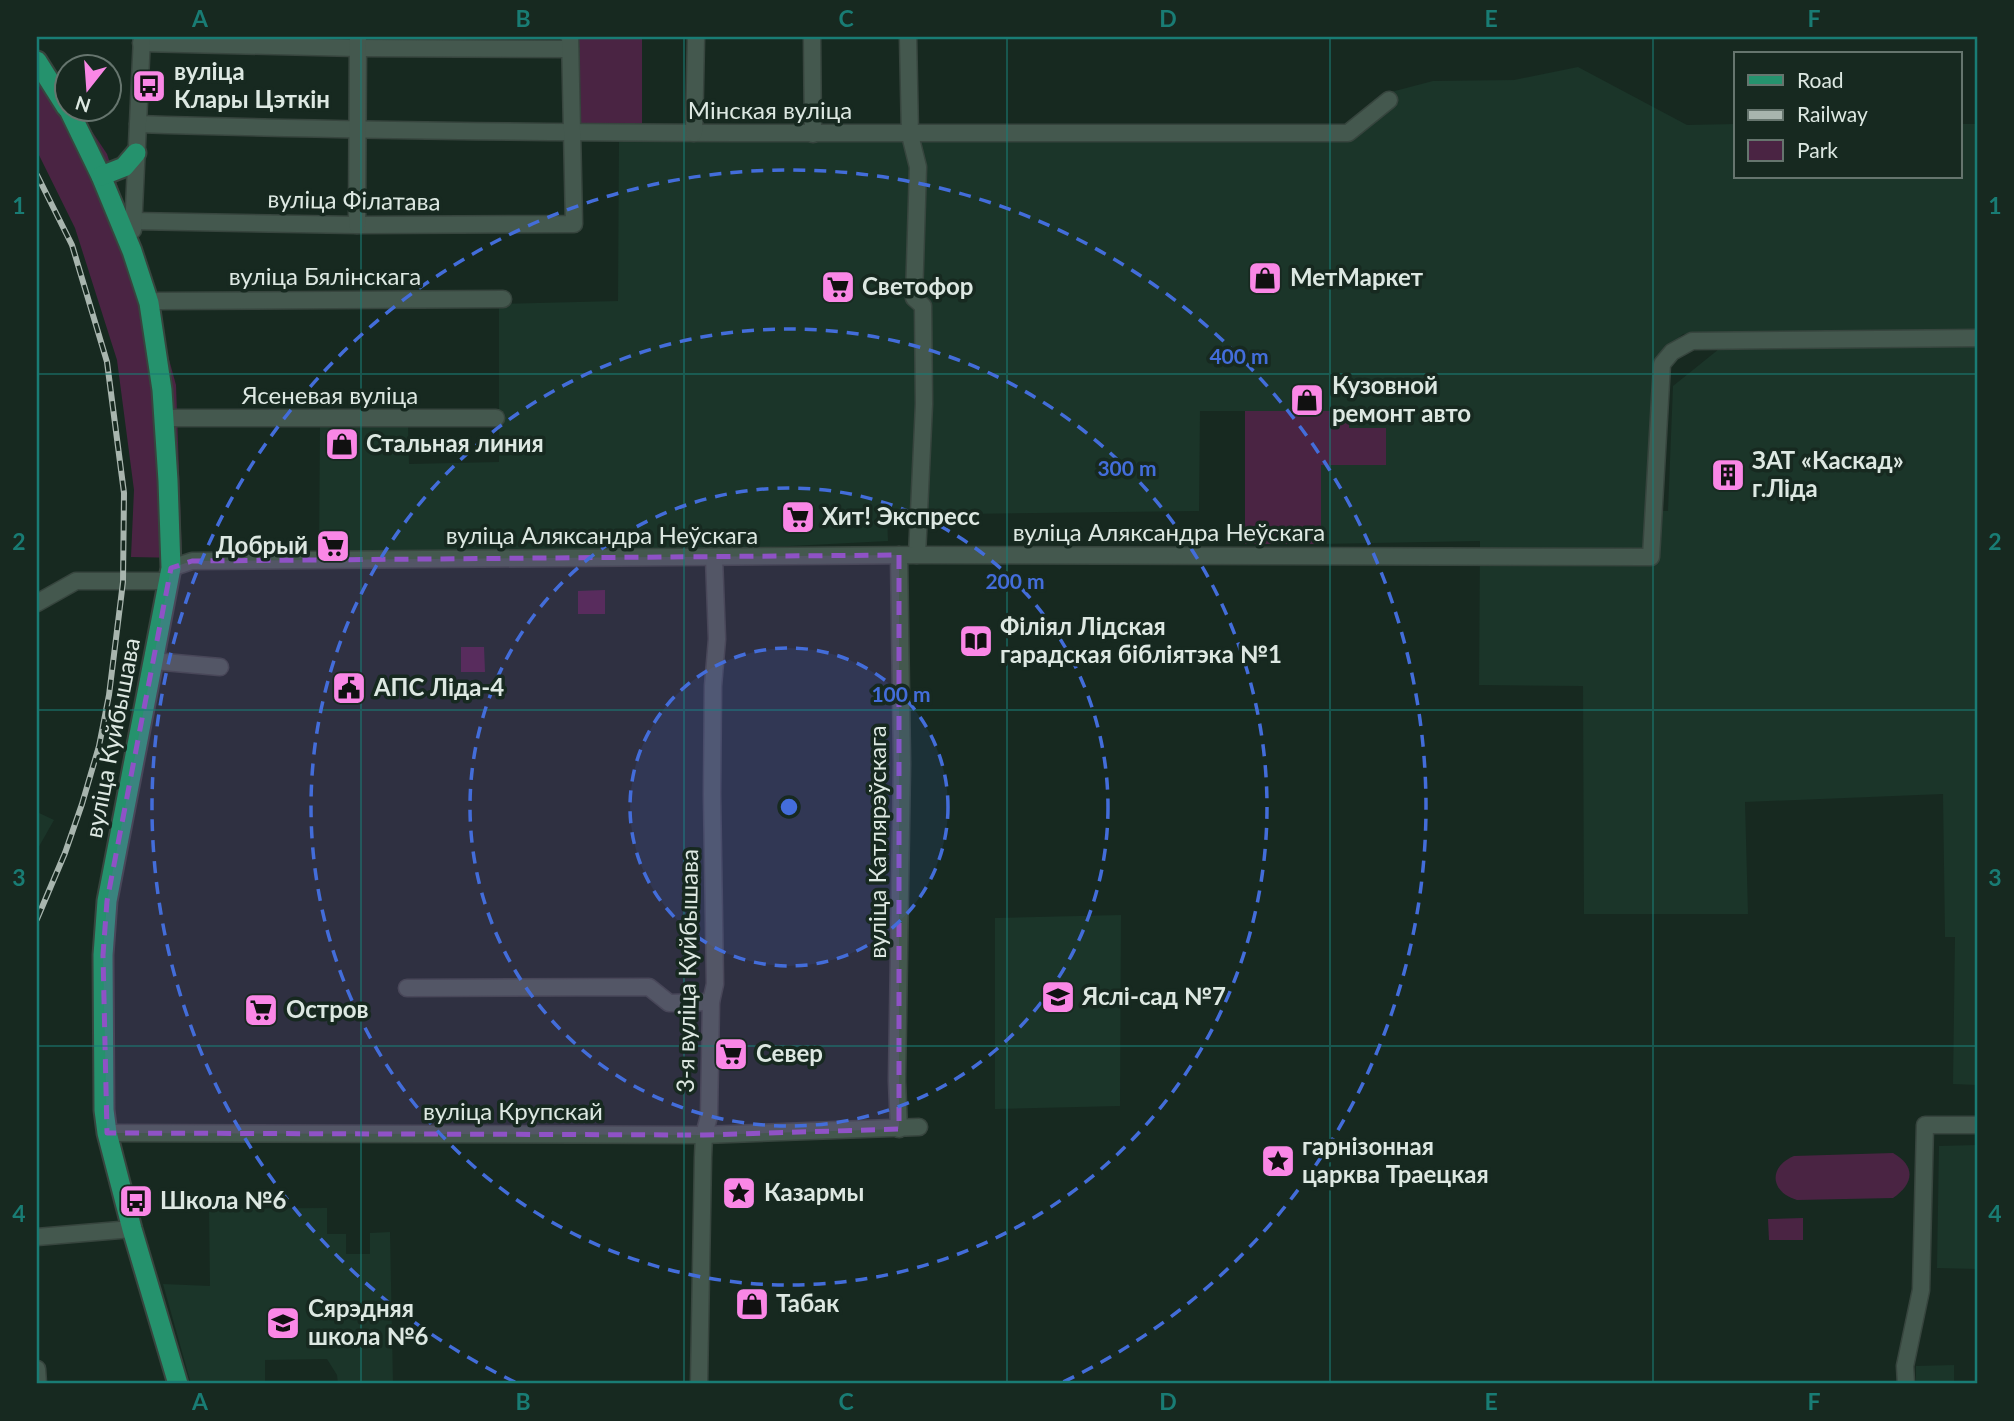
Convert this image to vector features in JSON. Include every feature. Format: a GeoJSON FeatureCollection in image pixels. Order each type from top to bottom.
{"type":"FeatureCollection","features":[{"type":"Feature","properties":{"kind":"main road","name":"вуліца Куйбышава"},"geometry":{"type":"LineString","coordinates":[[37,61],[52,84]]}},
{"type":"Feature","properties":{"kind":"main road","name":"вуліца Куйбышава"},"geometry":{"type":"LineString","coordinates":[[74,122],[101,176],[132,251],[149,303],[162,390],[169,574],[107,901],[103,955],[104,1110],[107,1133],[132,1229],[178,1384]]}},
{"type":"Feature","properties":{"kind":"main road"},"geometry":{"type":"LineString","coordinates":[[101,176],[124,167],[136,153]]}},
{"type":"Feature","properties":{"kind":"street"},"geometry":{"type":"LineString","coordinates":[[695,133],[696,37]]}},
{"type":"Feature","properties":{"kind":"street"},"geometry":{"type":"LineString","coordinates":[[813,37],[813,134]]}},
{"type":"Feature","properties":{"kind":"street"},"geometry":{"type":"LineString","coordinates":[[908,37],[910,135],[918,167],[914,298],[923,306],[924,404],[917,555]]}},
{"type":"Feature","properties":{"kind":"street"},"geometry":{"type":"LineString","coordinates":[[132,251],[141,40],[570,43],[572,132]]}},
{"type":"Feature","properties":{"kind":"street"},"geometry":{"type":"LineString","coordinates":[[357,42],[357,225]]}},
{"type":"Feature","properties":{"kind":"street","name":"Мінская вуліца"},"geometry":{"type":"LineString","coordinates":[[138,124],[355,131],[910,135],[1348,133],[1389,100]]}},
{"type":"Feature","properties":{"kind":"street","name":"вуліца Філатава"},"geometry":{"type":"LineString","coordinates":[[133,221],[357,225],[574,224],[572,132]]}},
{"type":"Feature","properties":{"kind":"street","name":"вуліца Бялінскага"},"geometry":{"type":"LineString","coordinates":[[149,303],[158,300],[503,299]]}},
{"type":"Feature","properties":{"kind":"street","name":"вуліца Аляксандра Неўскага"},"geometry":{"type":"LineString","coordinates":[[37,603],[76,581],[169,574],[192,561],[899,555],[1651,557],[1662,364],[1672,352],[1692,341],[1977,338]]}},
{"type":"Feature","properties":{"kind":"street","name":"Ясеневая вуліца"},"geometry":{"type":"LineString","coordinates":[[163,418],[496,418]]}},
{"type":"Feature","properties":{"kind":"street","name":"вуліца Катлярэўскага"},"geometry":{"type":"LineString","coordinates":[[899,555],[902,765],[897,1081],[899,1129]]}},
{"type":"Feature","properties":{"kind":"street","name":"3-я вуліца Куйбышава"},"geometry":{"type":"LineString","coordinates":[[699,1384],[704,1135],[709,1115],[711,1002],[715,984],[712,794],[713,686],[717,639],[714,558]]}},
{"type":"Feature","properties":{"kind":"street"},"geometry":{"type":"LineString","coordinates":[[153,660],[220,667]]}},
{"type":"Feature","properties":{"kind":"street"},"geometry":{"type":"LineString","coordinates":[[407,988],[649,987],[669,1003],[711,1002]]}},
{"type":"Feature","properties":{"kind":"street"},"geometry":{"type":"LineString","coordinates":[[1906,1384],[1905,1366],[1921,1290],[1925,1125],[1977,1125]]}},
{"type":"Feature","properties":{"kind":"street","name":"вуліца Крупскай"},"geometry":{"type":"LineString","coordinates":[[107,1133],[704,1135],[919,1128]]}},
{"type":"Feature","properties":{"kind":"street"},"geometry":{"type":"LineString","coordinates":[[37,1237],[132,1229]]}},
{"type":"Feature","properties":{"kind":"street"},"geometry":{"type":"LineString","coordinates":[[37,1369],[38,1384]]}},
{"type":"Feature","properties":{"kind":"highlighted area"},"geometry":{"type":"Polygon","coordinates":[[[899,555],[899,1129],[704,1135],[107,1133],[103,955],[107,901],[171,568],[192,561],[899,555]]]}},
{"type":"Feature","properties":{"kind":"shaded area"},"geometry":{"type":"Polygon","coordinates":[[[1578,67],[1687,125],[1734,124],[1734,178],[1962,178],[1962,124],[1977,124],[1977,1085],[1953,1084],[1955,937],[1945,937],[1943,794],[1745,802],[1748,914],[1584,914],[1583,686],[1479,685],[1480,541],[1321,544],[1320,465],[1386,465],[1349,428],[1348,411],[1200,411],[1199,511],[887,515],[888,541],[691,551],[319,554],[320,422],[408,423],[409,464],[499,462],[499,304],[618,301],[619,138],[1350,128],[1391,92],[1433,81],[1514,80],[1578,67]],[[1800,332],[1683,334],[1655,359],[1648,511],[1668,511],[1673,386],[1719,349],[1800,349],[1800,332]]]}},
{"type":"Feature","properties":{"kind":"shaded area"},"geometry":{"type":"Polygon","coordinates":[[[37,812],[54,820],[37,850],[37,812]]]}},
{"type":"Feature","properties":{"kind":"shaded area","name":"Яслі-сад №7"},"geometry":{"type":"Polygon","coordinates":[[[1121,915],[1120,1106],[995,1109],[995,918],[1121,915]]]}},
{"type":"Feature","properties":{"kind":"shaded area"},"geometry":{"type":"Polygon","coordinates":[[[1977,1145],[1977,1269],[1937,1268],[1939,1146],[1977,1145]]]}},
{"type":"Feature","properties":{"kind":"shaded area","name":"Сярэдняя школа №6"},"geometry":{"type":"Polygon","coordinates":[[[327,1208],[327,1234],[346,1234],[346,1254],[370,1254],[370,1233],[390,1232],[393,1384],[338,1384],[337,1375],[327,1359],[265,1360],[265,1384],[191,1384],[163,1284],[210,1286],[209,1209],[327,1208]]]}},
{"type":"Feature","properties":{"kind":"shaded area"},"geometry":{"type":"Polygon","coordinates":[[[1954,1365],[1954,1384],[1916,1384],[1916,1366],[1954,1365]]]}},
{"type":"Feature","properties":{"kind":"green space"},"geometry":{"type":"Polygon","coordinates":[[[579,37],[642,37],[642,127],[581,125],[579,37]]]}},
{"type":"Feature","properties":{"kind":"green space"},"geometry":{"type":"Polygon","coordinates":[[[37,49],[52,72],[52,122],[86,122],[107,154],[141,257],[176,385],[182,558],[131,557],[134,490],[117,360],[75,228],[37,151],[37,49]]]}},
{"type":"Feature","properties":{"kind":"green space"},"geometry":{"type":"Polygon","coordinates":[[[1245,411],[1349,411],[1349,428],[1386,428],[1386,465],[1321,465],[1321,544],[1245,544],[1245,411]]]}},
{"type":"Feature","properties":{"kind":"green space"},"geometry":{"type":"Polygon","coordinates":[[[605,590],[605,614],[578,614],[578,591],[605,590]]]}},
{"type":"Feature","properties":{"kind":"green space"},"geometry":{"type":"Polygon","coordinates":[[[461,647],[484,647],[485,672],[461,672],[461,647]]]}},
{"type":"Feature","properties":{"kind":"green space"},"geometry":{"type":"Polygon","coordinates":[[[1893,1153],[1906,1164],[1910,1175],[1905,1187],[1893,1198],[1797,1200],[1781,1191],[1777,1185],[1776,1173],[1780,1166],[1794,1156],[1893,1153]]]}},
{"type":"Feature","properties":{"kind":"green space"},"geometry":{"type":"Polygon","coordinates":[[[1803,1218],[1803,1240],[1769,1240],[1768,1219],[1803,1218]]]}},
{"type":"Feature","properties":{"kind":"railway"},"geometry":{"type":"LineString","coordinates":[[37,175],[72,245],[107,362],[124,493],[123,582],[109,695],[99,746],[65,853],[37,919]]}},
{"type":"Feature","properties":{"kind":"place","name":"вуліца Клары Цэткін"},"geometry":{"type":"Point","coordinates":[149,86]}},
{"type":"Feature","properties":{"kind":"place","name":"МетМаркет"},"geometry":{"type":"Point","coordinates":[1265,278]}},
{"type":"Feature","properties":{"kind":"place","name":"Светофор"},"geometry":{"type":"Point","coordinates":[838,287]}},
{"type":"Feature","properties":{"kind":"place","name":"Кузовной ремонт авто"},"geometry":{"type":"Point","coordinates":[1307,400]}},
{"type":"Feature","properties":{"kind":"place","name":"Стальная линия"},"geometry":{"type":"Point","coordinates":[342,444]}},
{"type":"Feature","properties":{"kind":"place","name":"ЗАТ «Каскад» г.Ліда"},"geometry":{"type":"Point","coordinates":[1728,475]}},
{"type":"Feature","properties":{"kind":"place","name":"Хит! Экспресс"},"geometry":{"type":"Point","coordinates":[798,517]}},
{"type":"Feature","properties":{"kind":"place","name":"Добрый"},"geometry":{"type":"Point","coordinates":[333,546]}},
{"type":"Feature","properties":{"kind":"place","name":"Філіял Лідская гарадская бібліятэка №1"},"geometry":{"type":"Point","coordinates":[976,641]}},
{"type":"Feature","properties":{"kind":"place","name":"АПС Ліда-4"},"geometry":{"type":"Point","coordinates":[349,688]}},
{"type":"Feature","properties":{"kind":"place","name":"Яслі-сад №7"},"geometry":{"type":"Point","coordinates":[1058,997]}},
{"type":"Feature","properties":{"kind":"place","name":"Остров"},"geometry":{"type":"Point","coordinates":[261,1010]}},
{"type":"Feature","properties":{"kind":"place","name":"Север"},"geometry":{"type":"Point","coordinates":[731,1054]}},
{"type":"Feature","properties":{"kind":"place","name":"гарнізонная царква Траецкая"},"geometry":{"type":"Point","coordinates":[1278,1161]}},
{"type":"Feature","properties":{"kind":"place","name":"Казармы"},"geometry":{"type":"Point","coordinates":[739,1193]}},
{"type":"Feature","properties":{"kind":"place","name":"Школа №6"},"geometry":{"type":"Point","coordinates":[136,1201]}},
{"type":"Feature","properties":{"kind":"place","name":"Табак"},"geometry":{"type":"Point","coordinates":[752,1304]}},
{"type":"Feature","properties":{"kind":"place","name":"Сярэдняя школа №6"},"geometry":{"type":"Point","coordinates":[283,1323]}}]}
